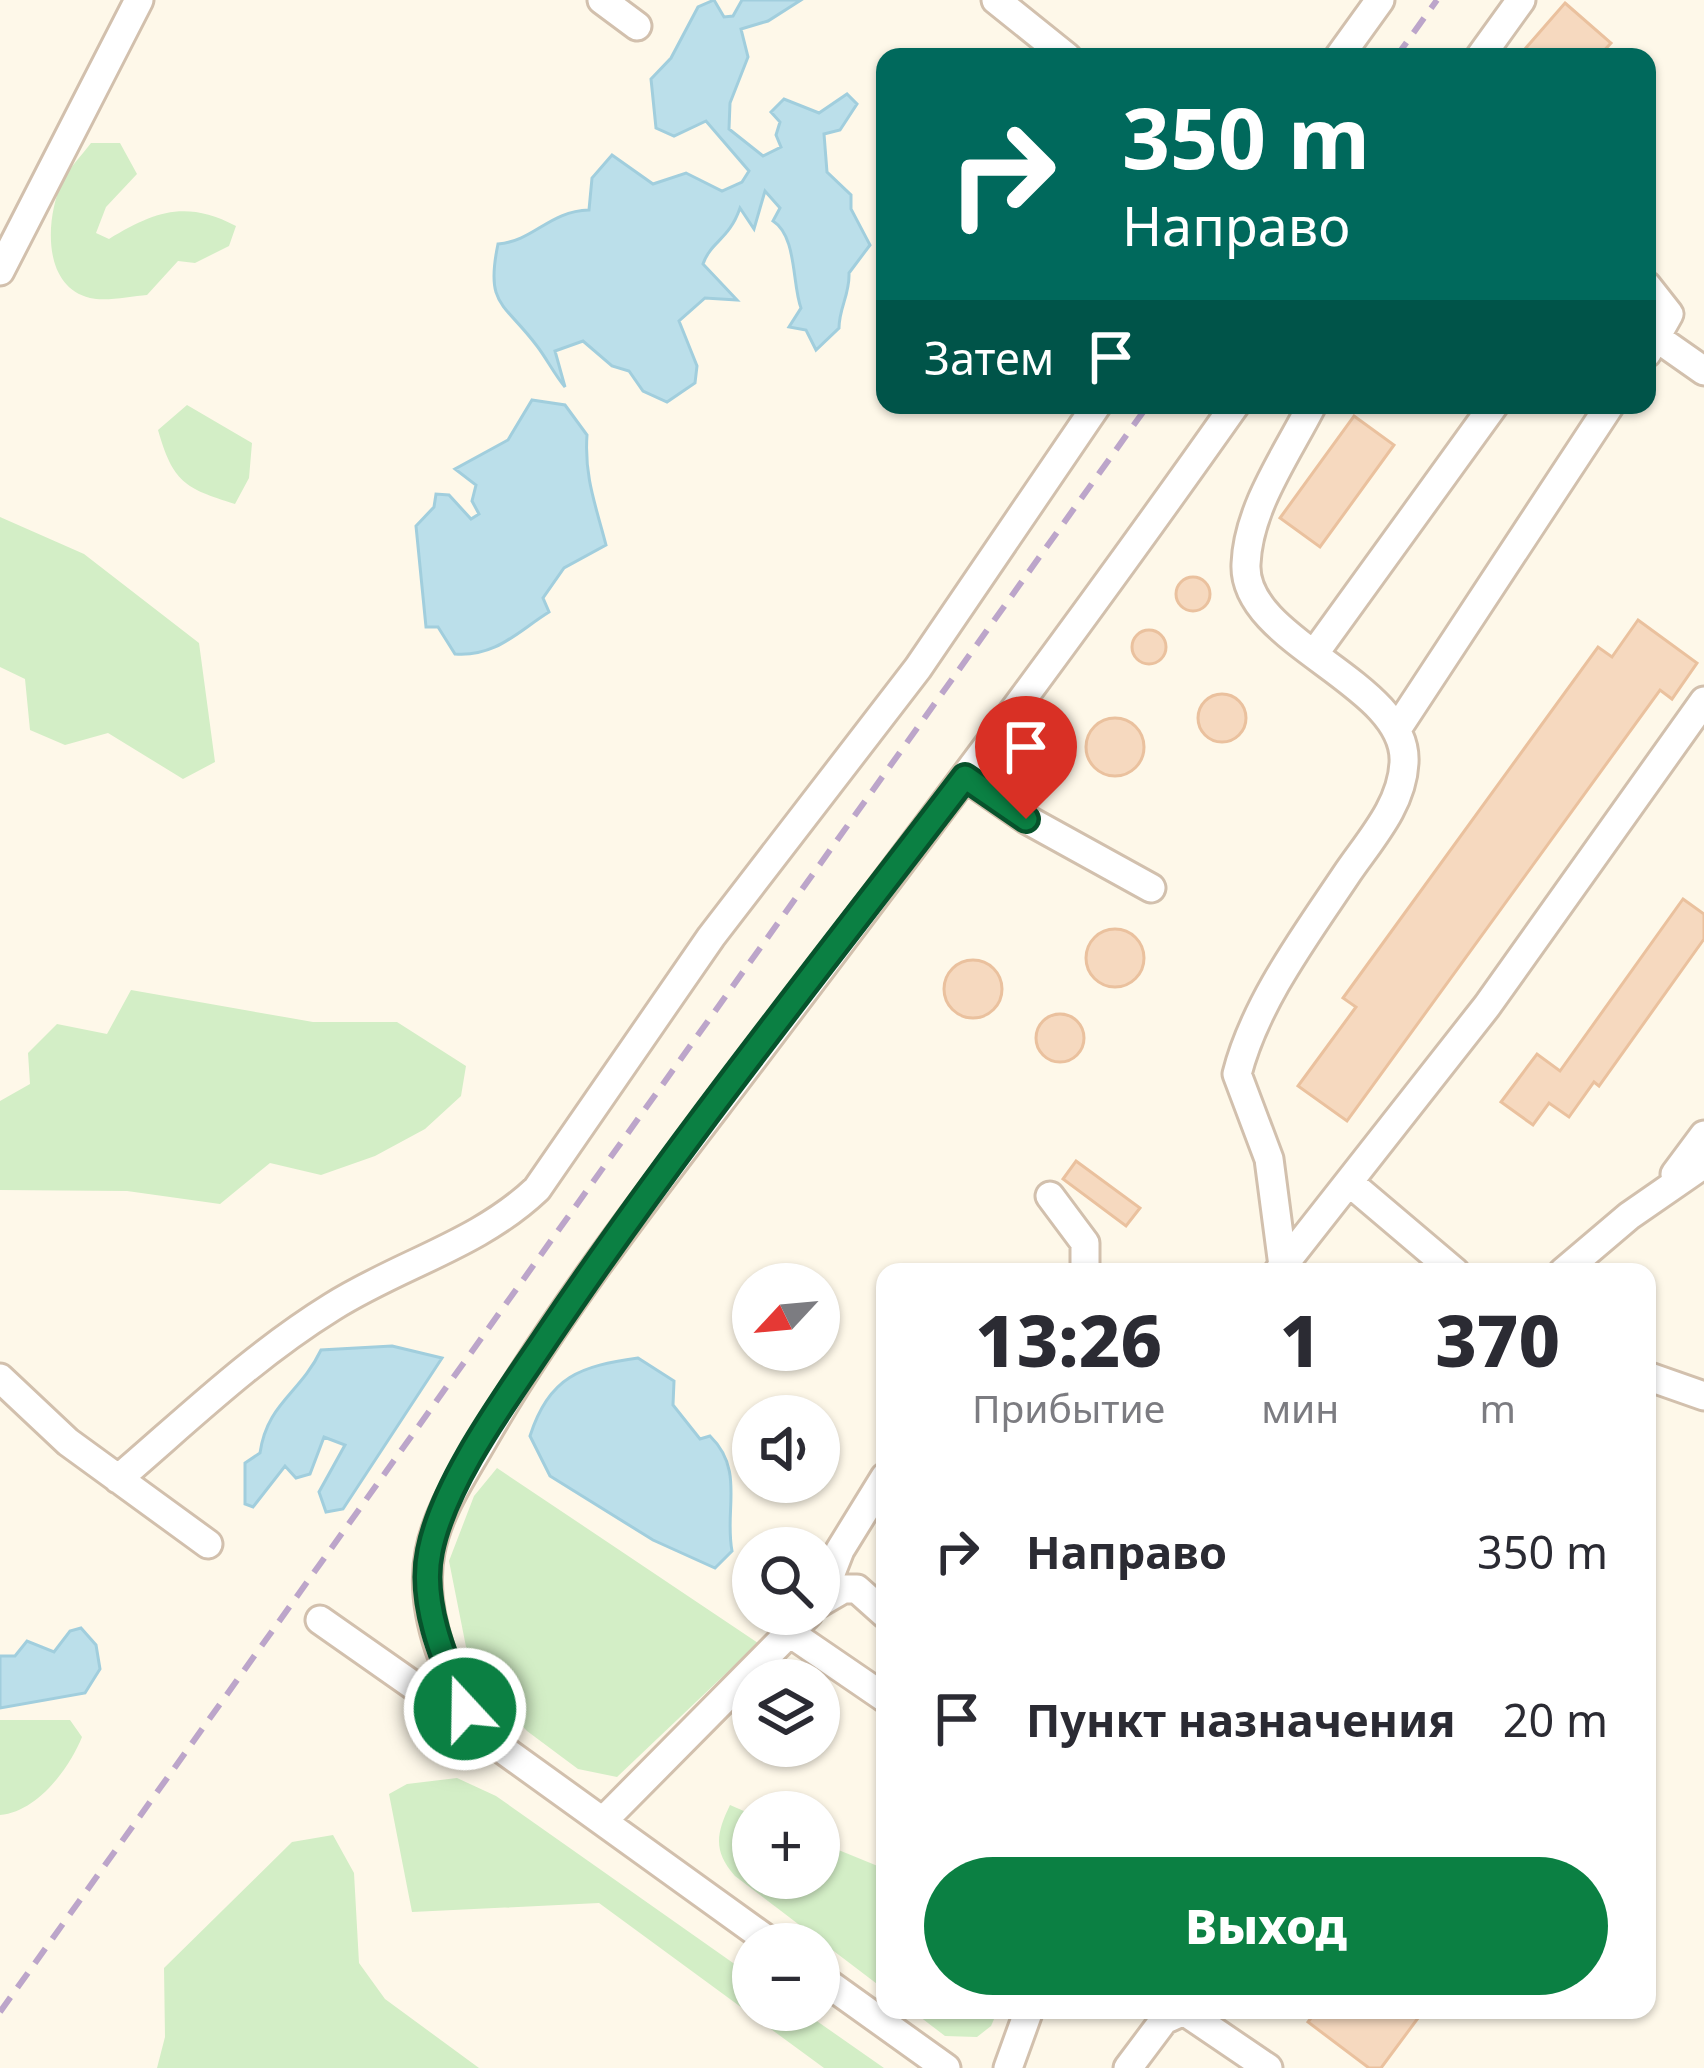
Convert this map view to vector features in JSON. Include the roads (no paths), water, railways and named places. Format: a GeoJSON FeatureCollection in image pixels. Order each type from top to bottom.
{"type":"FeatureCollection","features":[{"type":"Feature","properties":{"kind":"street"},"geometry":{"type":"LineString","coordinates":[[0,272],[140,0]]}},
{"type":"Feature","properties":{"kind":"street"},"geometry":{"type":"LineString","coordinates":[[602,0],[637,26]]}},
{"type":"Feature","properties":{"kind":"street"},"geometry":{"type":"LineString","coordinates":[[996,0],[1056,48]]}},
{"type":"Feature","properties":{"kind":"street"},"geometry":{"type":"LineString","coordinates":[[1346,48],[1380,0]]}},
{"type":"Feature","properties":{"kind":"street"},"geometry":{"type":"LineString","coordinates":[[1486,48],[1521,0]]}},
{"type":"Feature","properties":{"kind":"street"},"geometry":{"type":"LineString","coordinates":[[1656,297],[1669,314],[1656,338]]}},
{"type":"Feature","properties":{"kind":"street"},"geometry":{"type":"LineString","coordinates":[[1656,348],[1704,371]]}},
{"type":"Feature","properties":{"kind":"street"},"geometry":{"type":"LineString","coordinates":[[118,1479],[216,1390],[289,1336],[336,1304],[507,1218],[537,1189],[711,938],[918,668],[1091,414]]}},
{"type":"Feature","properties":{"kind":"street"},"geometry":{"type":"LineString","coordinates":[[487,1738],[456,1689],[430,1606],[428,1557],[439,1516],[514,1386],[604,1253],[965,777],[1228,414]]}},
{"type":"Feature","properties":{"kind":"street"},"geometry":{"type":"LineString","coordinates":[[1280,1263],[1270,1159],[1237,1074],[1290,962],[1391,808],[1404,765],[1396,729],[1255,598],[1245,566],[1253,520],[1307,414]]}},
{"type":"Feature","properties":{"kind":"street"},"geometry":{"type":"LineString","coordinates":[[1314,654],[1487,414]]}},
{"type":"Feature","properties":{"kind":"street"},"geometry":{"type":"LineString","coordinates":[[1396,729],[1604,414]]}},
{"type":"Feature","properties":{"kind":"street"},"geometry":{"type":"LineString","coordinates":[[1286,1263],[1487,1006],[1704,701]]}},
{"type":"Feature","properties":{"kind":"street"},"geometry":{"type":"LineString","coordinates":[[965,777],[1026,819],[1151,888]]}},
{"type":"Feature","properties":{"kind":"street"},"geometry":{"type":"LineString","coordinates":[[1657,1195],[1704,1135]]}},
{"type":"Feature","properties":{"kind":"street"},"geometry":{"type":"LineString","coordinates":[[1574,1263],[1657,1195],[1704,1164]]}},
{"type":"Feature","properties":{"kind":"street"},"geometry":{"type":"LineString","coordinates":[[1350,1183],[1444,1263]]}},
{"type":"Feature","properties":{"kind":"street"},"geometry":{"type":"LineString","coordinates":[[1050,1196],[1085,1243],[1084,1263]]}},
{"type":"Feature","properties":{"kind":"street"},"geometry":{"type":"LineString","coordinates":[[0,1378],[118,1479],[208,1544]]}},
{"type":"Feature","properties":{"kind":"street"},"geometry":{"type":"LineString","coordinates":[[1656,1379],[1704,1396]]}},
{"type":"Feature","properties":{"kind":"street"},"geometry":{"type":"LineString","coordinates":[[840,1548],[876,1491]]}},
{"type":"Feature","properties":{"kind":"street"},"geometry":{"type":"LineString","coordinates":[[840,1591],[856,1589],[876,1606]]}},
{"type":"Feature","properties":{"kind":"street"},"geometry":{"type":"LineString","coordinates":[[320,1620],[744,1923]]}},
{"type":"Feature","properties":{"kind":"street"},"geometry":{"type":"LineString","coordinates":[[603,1821],[788,1635]]}},
{"type":"Feature","properties":{"kind":"street"},"geometry":{"type":"LineString","coordinates":[[814,1635],[876,1690]]}},
{"type":"Feature","properties":{"kind":"street"},"geometry":{"type":"LineString","coordinates":[[840,1992],[876,2018]]}},
{"type":"Feature","properties":{"kind":"street"},"geometry":{"type":"LineString","coordinates":[[878,2019],[946,2068]]}},
{"type":"Feature","properties":{"kind":"street"},"geometry":{"type":"LineString","coordinates":[[1008,2068],[1026,2019]]}},
{"type":"Feature","properties":{"kind":"street"},"geometry":{"type":"LineString","coordinates":[[1127,2068],[1166,2019]]}},
{"type":"Feature","properties":{"kind":"street"},"geometry":{"type":"LineString","coordinates":[[1194,2019],[1268,2068]]}},
{"type":"Feature","properties":{"kind":"water"},"geometry":{"type":"Polygon","coordinates":[[[714,0],[724,17],[733,16],[742,0],[801,0],[768,21],[741,29],[748,57],[730,103],[729,129],[763,156],[781,147],[776,135],[780,122],[771,112],[784,99],[819,113],[847,94],[857,104],[840,130],[824,134],[827,172],[851,195],[851,209],[870,245],[849,273],[839,328],[816,350],[806,330],[789,327],[801,308],[790,249],[773,221],[780,208],[765,191],[754,229],[740,208],[703,264],[737,300],[705,298],[679,321],[697,366],[695,383],[667,402],[643,391],[629,371],[612,366],[583,341],[555,351],[565,387],[500,302],[494,280],[498,244],[522,238],[563,215],[589,210],[592,178],[612,155],[653,184],[686,173],[722,191],[742,182],[749,171],[706,121],[674,136],[656,128],[651,79],[671,58],[698,7],[714,0]]]}},
{"type":"Feature","properties":{"kind":"water"},"geometry":{"type":"Polygon","coordinates":[[[532,400],[565,405],[587,435],[589,478],[606,545],[564,568],[543,598],[549,612],[494,647],[455,654],[438,627],[426,627],[416,526],[434,507],[436,494],[449,495],[471,519],[479,514],[472,501],[476,485],[455,469],[508,440],[532,400]]]}},
{"type":"Feature","properties":{"kind":"water"},"geometry":{"type":"Polygon","coordinates":[[[392,1346],[442,1358],[343,1509],[326,1512],[319,1492],[345,1445],[324,1437],[310,1474],[296,1478],[285,1466],[253,1507],[245,1504],[245,1463],[260,1453],[277,1410],[321,1350],[392,1346]]]}},
{"type":"Feature","properties":{"kind":"water"},"geometry":{"type":"Polygon","coordinates":[[[638,1358],[674,1381],[673,1405],[700,1439],[710,1436],[721,1449],[730,1477],[732,1551],[715,1568],[653,1540],[550,1476],[530,1436],[538,1416],[557,1387],[600,1365],[638,1358]]]}},
{"type":"Feature","properties":{"kind":"water"},"geometry":{"type":"Polygon","coordinates":[[[81,1628],[96,1645],[100,1669],[85,1693],[0,1708],[0,1656],[15,1656],[27,1641],[54,1652],[70,1631],[81,1628]]]}},
{"type":"Feature","properties":{"kind":"railway"},"geometry":{"type":"LineString","coordinates":[[1402,48],[1437,0]]}},
{"type":"Feature","properties":{"kind":"railway"},"geometry":{"type":"LineString","coordinates":[[0,2012],[1142,414]]}}]}
